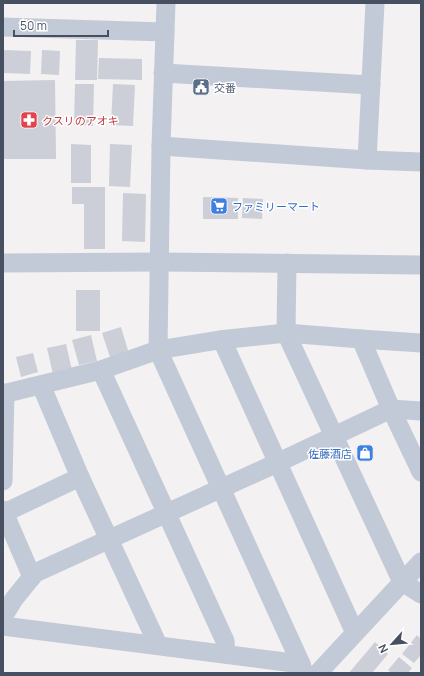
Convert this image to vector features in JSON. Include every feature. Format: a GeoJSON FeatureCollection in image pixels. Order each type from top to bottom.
{"type":"FeatureCollection","features":[{"type":"Feature","properties":{"kind":"street"},"geometry":{"type":"LineString","coordinates":[[166,3],[161,146],[158,350],[222,488],[302,668]]}},
{"type":"Feature","properties":{"kind":"street"},"geometry":{"type":"LineString","coordinates":[[367,160],[375,3]]}},
{"type":"Feature","properties":{"kind":"street"},"geometry":{"type":"LineString","coordinates":[[3,27],[165,32]]}},
{"type":"Feature","properties":{"kind":"street"},"geometry":{"type":"LineString","coordinates":[[163,73],[371,85]]}},
{"type":"Feature","properties":{"kind":"street"},"geometry":{"type":"LineString","coordinates":[[161,146],[367,160],[421,162]]}},
{"type":"Feature","properties":{"kind":"street"},"geometry":{"type":"LineString","coordinates":[[3,263],[160,262],[421,265]]}},
{"type":"Feature","properties":{"kind":"street"},"geometry":{"type":"LineString","coordinates":[[287,263],[286,333],[402,582],[421,594]]}},
{"type":"Feature","properties":{"kind":"street"},"geometry":{"type":"LineString","coordinates":[[3,481],[4,394],[101,370],[158,350],[222,340],[286,333],[421,343]]}},
{"type":"Feature","properties":{"kind":"street"},"geometry":{"type":"LineString","coordinates":[[361,339],[391,409],[421,472]]}},
{"type":"Feature","properties":{"kind":"street"},"geometry":{"type":"LineString","coordinates":[[222,340],[355,633]]}},
{"type":"Feature","properties":{"kind":"street"},"geometry":{"type":"LineString","coordinates":[[101,370],[225,641],[226,654]]}},
{"type":"Feature","properties":{"kind":"street"},"geometry":{"type":"LineString","coordinates":[[41,385],[80,477],[158,646]]}},
{"type":"Feature","properties":{"kind":"street"},"geometry":{"type":"LineString","coordinates":[[3,617],[14,599],[35,573],[108,538],[277,463],[391,409],[421,411]]}},
{"type":"Feature","properties":{"kind":"street"},"geometry":{"type":"LineString","coordinates":[[32,577],[4,512],[80,477]]}},
{"type":"Feature","properties":{"kind":"street"},"geometry":{"type":"LineString","coordinates":[[318,673],[421,562]]}},
{"type":"Feature","properties":{"kind":"street"},"geometry":{"type":"LineString","coordinates":[[3,626],[226,654],[302,668]]}},
{"type":"Feature","properties":{"kind":"building"},"geometry":{"type":"Polygon","coordinates":[[[76,40],[98,40],[97,80],[75,80],[76,40]]]}},
{"type":"Feature","properties":{"kind":"building"},"geometry":{"type":"Polygon","coordinates":[[[3,50],[31,51],[30,74],[3,73],[3,50]]]}},
{"type":"Feature","properties":{"kind":"building"},"geometry":{"type":"Polygon","coordinates":[[[42,50],[60,51],[59,75],[41,74],[42,50]]]}},
{"type":"Feature","properties":{"kind":"building"},"geometry":{"type":"Polygon","coordinates":[[[99,58],[142,59],[142,80],[98,79],[99,58]]]}},
{"type":"Feature","properties":{"kind":"building","name":"クスリのアオキ"},"geometry":{"type":"Polygon","coordinates":[[[55,80],[56,159],[3,159],[3,81],[55,80]]]}},
{"type":"Feature","properties":{"kind":"building"},"geometry":{"type":"Polygon","coordinates":[[[75,84],[94,84],[93,126],[74,125],[75,84]]]}},
{"type":"Feature","properties":{"kind":"building"},"geometry":{"type":"Polygon","coordinates":[[[113,84],[135,85],[133,126],[111,125],[113,84]]]}},
{"type":"Feature","properties":{"kind":"building"},"geometry":{"type":"Polygon","coordinates":[[[71,144],[91,145],[91,183],[71,183],[71,144]]]}},
{"type":"Feature","properties":{"kind":"building"},"geometry":{"type":"Polygon","coordinates":[[[110,144],[132,145],[130,187],[109,186],[110,144]]]}},
{"type":"Feature","properties":{"kind":"building"},"geometry":{"type":"Polygon","coordinates":[[[72,187],[105,187],[105,249],[84,249],[84,204],[72,204],[72,187]]]}},
{"type":"Feature","properties":{"kind":"building"},"geometry":{"type":"Polygon","coordinates":[[[123,193],[146,194],[145,242],[122,241],[123,193]]]}},
{"type":"Feature","properties":{"kind":"building"},"geometry":{"type":"Polygon","coordinates":[[[203,197],[238,198],[238,219],[203,219],[203,197]]]}},
{"type":"Feature","properties":{"kind":"building"},"geometry":{"type":"Polygon","coordinates":[[[243,198],[263,199],[262,219],[242,218],[243,198]]]}},
{"type":"Feature","properties":{"kind":"building"},"geometry":{"type":"Polygon","coordinates":[[[76,290],[100,290],[100,331],[76,331],[76,290]]]}},
{"type":"Feature","properties":{"kind":"building"},"geometry":{"type":"Polygon","coordinates":[[[121,327],[129,354],[111,360],[102,333],[121,327]]]}},
{"type":"Feature","properties":{"kind":"building"},"geometry":{"type":"Polygon","coordinates":[[[91,335],[97,361],[79,365],[72,340],[91,335]]]}},
{"type":"Feature","properties":{"kind":"building"},"geometry":{"type":"Polygon","coordinates":[[[66,344],[72,370],[53,374],[47,348],[66,344]]]}},
{"type":"Feature","properties":{"kind":"building"},"geometry":{"type":"Polygon","coordinates":[[[33,353],[38,372],[21,377],[16,357],[33,353]]]}},
{"type":"Feature","properties":{"kind":"building"},"geometry":{"type":"Polygon","coordinates":[[[417,635],[421,639],[421,655],[414,663],[402,654],[417,635]]]}},
{"type":"Feature","properties":{"kind":"building"},"geometry":{"type":"Polygon","coordinates":[[[375,642],[388,654],[372,673],[349,673],[375,642]]]}},
{"type":"Feature","properties":{"kind":"building"},"geometry":{"type":"Polygon","coordinates":[[[399,657],[412,668],[408,673],[391,673],[388,670],[399,657]]]}},
{"type":"Feature","properties":{"kind":"place","name":"交番"},"geometry":{"type":"Point","coordinates":[201,87]}},
{"type":"Feature","properties":{"kind":"place","name":"クスリのアオキ"},"geometry":{"type":"Point","coordinates":[29,120]}},
{"type":"Feature","properties":{"kind":"place","name":"ファミリーマート"},"geometry":{"type":"Point","coordinates":[219,206]}},
{"type":"Feature","properties":{"kind":"place","name":"佐藤酒店"},"geometry":{"type":"Point","coordinates":[365,453]}}]}
